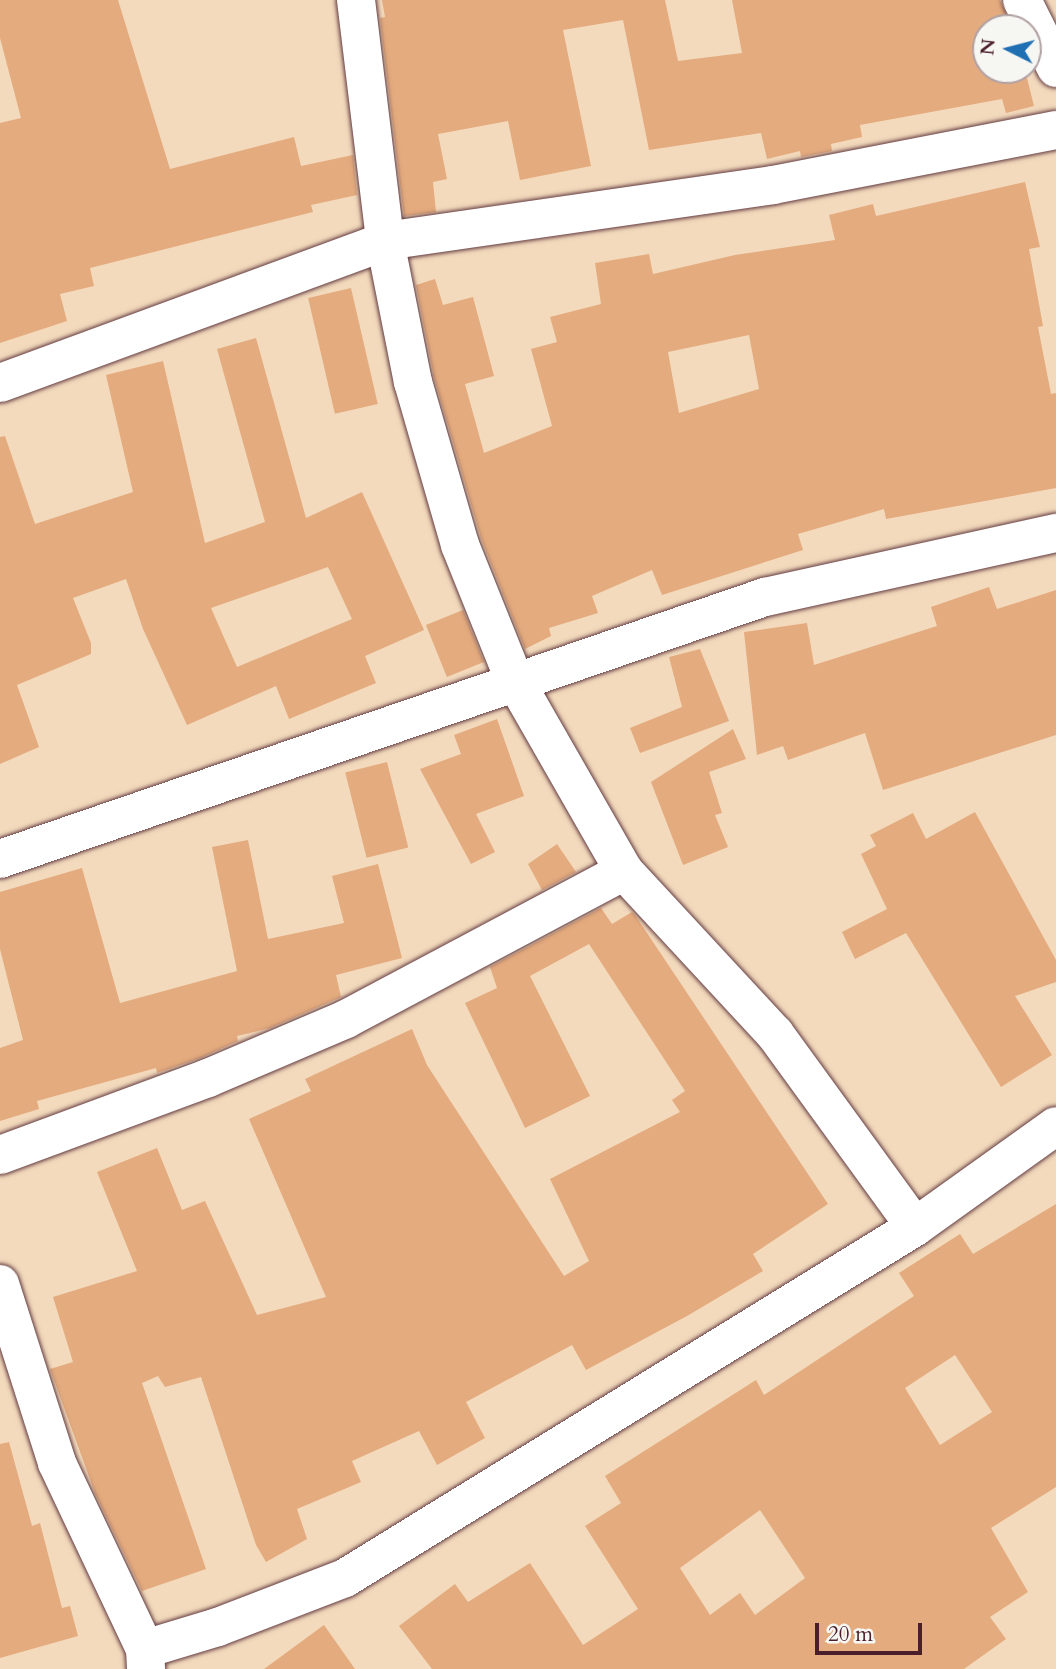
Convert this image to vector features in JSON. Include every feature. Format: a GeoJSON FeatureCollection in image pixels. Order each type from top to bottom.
{"type":"FeatureCollection","features":[{"type":"Feature","properties":{"kind":"street"},"geometry":{"type":"LineString","coordinates":[[356,0],[386,241],[413,382],[460,545],[514,679],[624,871],[775,1034],[915,1227]]}},
{"type":"Feature","properties":{"kind":"street"},"geometry":{"type":"LineString","coordinates":[[1023,0],[1056,68]]}},
{"type":"Feature","properties":{"kind":"street"},"geometry":{"type":"LineString","coordinates":[[0,383],[386,241],[773,185],[1056,130]]}},
{"type":"Feature","properties":{"kind":"street"},"geometry":{"type":"LineString","coordinates":[[0,859],[446,710],[514,679],[765,597],[1056,533]]}},
{"type":"Feature","properties":{"kind":"street"},"geometry":{"type":"LineString","coordinates":[[0,1155],[208,1078],[346,1019],[624,871]]}},
{"type":"Feature","properties":{"kind":"street"},"geometry":{"type":"LineString","coordinates":[[0,1284],[57,1463],[146,1659],[218,1627],[345,1578],[915,1227],[1056,1126]]}},
{"type":"Feature","properties":{"kind":"building"},"geometry":{"type":"Polygon","coordinates":[[[0,0],[118,0],[170,169],[294,137],[301,166],[353,155],[357,195],[311,205],[313,212],[90,268],[94,286],[60,294],[67,321],[0,343],[0,123],[21,118],[0,38],[0,0]]]}},
{"type":"Feature","properties":{"kind":"building"},"geometry":{"type":"Polygon","coordinates":[[[382,0],[665,0],[678,61],[742,53],[732,0],[1000,0],[1006,14],[972,14],[972,84],[1028,84],[1034,106],[1006,113],[1002,99],[860,125],[862,137],[831,144],[832,151],[801,157],[800,151],[767,159],[761,133],[649,150],[623,20],[563,30],[591,166],[520,180],[508,121],[438,134],[447,179],[433,182],[436,212],[404,216],[380,18],[385,17],[382,0]]]}},
{"type":"Feature","properties":{"kind":"building"},"geometry":{"type":"Polygon","coordinates":[[[1025,182],[1040,247],[1029,249],[1043,326],[1038,327],[1051,394],[1056,393],[1056,488],[886,519],[884,509],[798,534],[803,550],[662,595],[652,570],[592,596],[598,613],[549,628],[551,636],[525,649],[481,538],[434,377],[416,285],[435,279],[443,305],[473,297],[494,376],[465,384],[484,453],[552,426],[531,349],[557,342],[550,317],[601,304],[595,263],[649,254],[653,274],[735,255],[835,240],[829,215],[873,204],[876,216],[1025,182]],[[749,335],[668,352],[679,413],[759,389],[749,335]]]}},
{"type":"Feature","properties":{"kind":"building"},"geometry":{"type":"Polygon","coordinates":[[[351,288],[378,404],[335,414],[308,298],[351,288]]]}},
{"type":"Feature","properties":{"kind":"building"},"geometry":{"type":"Polygon","coordinates":[[[256,338],[306,518],[362,492],[424,630],[365,656],[376,683],[289,719],[276,686],[187,725],[143,629],[126,579],[73,598],[91,643],[91,654],[17,685],[39,747],[0,764],[0,437],[5,436],[35,524],[133,492],[106,375],[163,361],[205,543],[265,522],[217,349],[256,338]],[[328,567],[211,608],[237,667],[352,619],[328,567]]]}},
{"type":"Feature","properties":{"kind":"building"},"geometry":{"type":"Polygon","coordinates":[[[989,587],[997,609],[1056,590],[1056,735],[883,790],[865,733],[788,760],[783,746],[757,755],[744,632],[807,623],[814,665],[937,626],[931,607],[989,587]]]}},
{"type":"Feature","properties":{"kind":"building"},"geometry":{"type":"Polygon","coordinates":[[[463,610],[484,662],[447,677],[426,625],[463,610]]]}},
{"type":"Feature","properties":{"kind":"building"},"geometry":{"type":"Polygon","coordinates":[[[700,649],[729,721],[640,753],[630,728],[682,707],[669,657],[700,649]]]}},
{"type":"Feature","properties":{"kind":"building"},"geometry":{"type":"Polygon","coordinates":[[[497,719],[524,796],[476,814],[495,852],[471,864],[420,769],[461,754],[454,735],[497,719]]]}},
{"type":"Feature","properties":{"kind":"building"},"geometry":{"type":"Polygon","coordinates":[[[733,729],[746,759],[709,772],[722,813],[715,815],[728,847],[683,865],[651,782],[733,729]]]}},
{"type":"Feature","properties":{"kind":"building"},"geometry":{"type":"Polygon","coordinates":[[[387,762],[408,847],[367,858],[345,772],[387,762]]]}},
{"type":"Feature","properties":{"kind":"building"},"geometry":{"type":"Polygon","coordinates":[[[975,812],[1056,960],[1056,982],[1015,996],[1052,1055],[1001,1087],[906,933],[855,959],[842,932],[887,909],[861,854],[876,846],[870,835],[913,813],[926,839],[975,812]]]}},
{"type":"Feature","properties":{"kind":"building"},"geometry":{"type":"Polygon","coordinates":[[[248,840],[268,939],[344,923],[332,876],[378,864],[402,958],[336,975],[341,997],[270,1028],[237,1036],[238,1041],[200,1058],[157,1073],[156,1068],[37,1101],[39,1109],[0,1121],[0,1048],[23,1040],[0,949],[0,892],[82,868],[120,1003],[237,971],[212,847],[248,840]]]}},
{"type":"Feature","properties":{"kind":"building"},"geometry":{"type":"Polygon","coordinates":[[[557,844],[576,872],[542,890],[528,864],[557,844]]]}},
{"type":"Feature","properties":{"kind":"building"},"geometry":{"type":"Polygon","coordinates":[[[601,908],[612,924],[632,912],[635,915],[828,1204],[753,1254],[763,1271],[687,1316],[586,1370],[572,1345],[466,1402],[485,1438],[437,1465],[419,1431],[352,1461],[361,1482],[297,1509],[307,1539],[266,1562],[256,1545],[201,1377],[165,1387],[158,1376],[142,1383],[206,1569],[142,1591],[95,1493],[50,1369],[73,1362],[53,1297],[137,1271],[97,1172],[157,1148],[182,1210],[205,1201],[257,1315],[326,1297],[249,1119],[311,1091],[305,1079],[412,1029],[427,1065],[564,1276],[589,1261],[550,1179],[680,1112],[672,1100],[685,1091],[589,944],[530,976],[590,1096],[525,1128],[465,1003],[497,988],[490,967],[601,908]]]}},
{"type":"Feature","properties":{"kind":"building"},"geometry":{"type":"Polygon","coordinates":[[[1056,1204],[1056,1487],[991,1528],[1028,1592],[990,1617],[1006,1639],[964,1669],[432,1669],[399,1626],[455,1584],[468,1602],[530,1563],[583,1645],[638,1609],[585,1526],[621,1503],[605,1476],[756,1380],[764,1395],[914,1296],[899,1273],[960,1234],[973,1254],[1056,1204]],[[955,1355],[905,1388],[940,1445],[992,1412],[955,1355]],[[760,1510],[680,1568],[710,1615],[740,1593],[755,1615],[805,1578],[760,1510]]]}},
{"type":"Feature","properties":{"kind":"building"},"geometry":{"type":"Polygon","coordinates":[[[9,1442],[32,1526],[40,1523],[62,1608],[70,1606],[78,1636],[0,1658],[0,1444],[9,1442]]]}},
{"type":"Feature","properties":{"kind":"building"},"geometry":{"type":"Polygon","coordinates":[[[324,1625],[355,1669],[264,1669],[324,1625]]]}}]}
